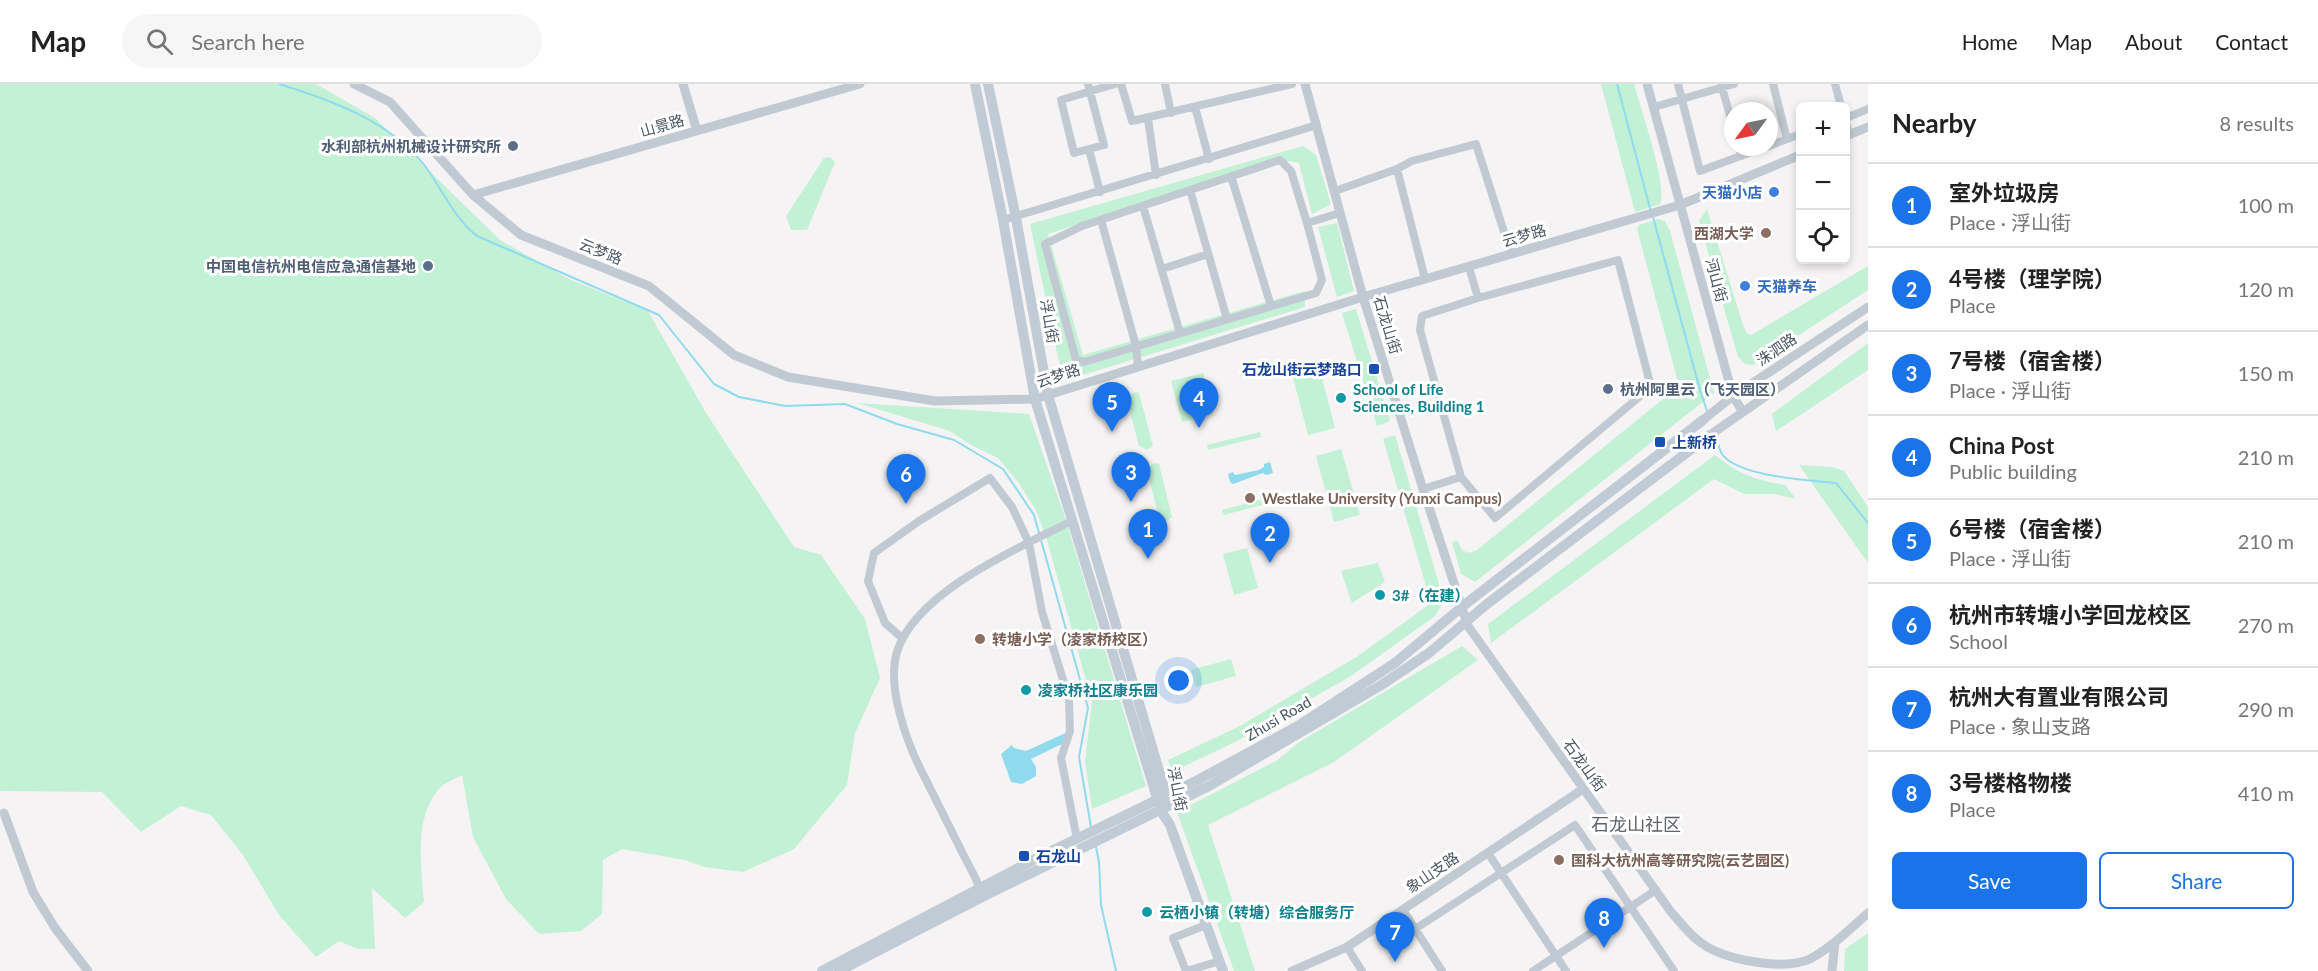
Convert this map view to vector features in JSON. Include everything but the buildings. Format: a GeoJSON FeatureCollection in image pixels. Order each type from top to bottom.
{"type":"FeatureCollection","features":[{"type":"Feature","properties":{"kind":"main road","name":"浮山街"},"geometry":{"type":"LineString","coordinates":[[975,84],[1003,220],[1035,399],[1072,521],[1163,797]]}},
{"type":"Feature","properties":{"kind":"main road","name":"浮山街"},"geometry":{"type":"LineString","coordinates":[[988,84],[1016,218],[1048,395],[1165,809],[1222,966]]}},
{"type":"Feature","properties":{"kind":"main road","name":"Zhusi Road"},"geometry":{"type":"LineString","coordinates":[[840,971],[1077,839],[1298,726],[1395,663],[1462,606],[1703,420]]}},
{"type":"Feature","properties":{"kind":"main road","name":"Zhusi Road"},"geometry":{"type":"LineString","coordinates":[[822,971],[981,893],[1095,843],[1165,809],[1276,748],[1383,684],[1429,653],[1467,621],[1718,430]]}},
{"type":"Feature","properties":{"kind":"street","name":"云梦路"},"geometry":{"type":"LineString","coordinates":[[354,84],[390,102],[473,195],[521,235],[649,286],[734,355],[788,377],[935,400],[1035,399],[1363,297],[1680,205],[1798,156]]}},
{"type":"Feature","properties":{"kind":"street"},"geometry":{"type":"LineString","coordinates":[[683,84],[698,130]]}},
{"type":"Feature","properties":{"kind":"street","name":"山景路"},"geometry":{"type":"LineString","coordinates":[[473,195],[860,84]]}},
{"type":"Feature","properties":{"kind":"street"},"geometry":{"type":"LineString","coordinates":[[1089,87],[1104,145],[1074,153],[1061,100],[1089,87],[1115,84]]}},
{"type":"Feature","properties":{"kind":"street"},"geometry":{"type":"LineString","coordinates":[[1121,84],[1132,121],[1292,84]]}},
{"type":"Feature","properties":{"kind":"street"},"geometry":{"type":"LineString","coordinates":[[1165,84],[1171,113]]}},
{"type":"Feature","properties":{"kind":"street","name":"石龙山街"},"geometry":{"type":"LineString","coordinates":[[1305,84],[1363,297],[1423,489],[1467,621],[1488,655],[1656,890],[1686,929],[1700,942],[1717,952],[1741,960],[1786,965],[1809,960],[1835,942],[1868,913]]}},
{"type":"Feature","properties":{"kind":"street","name":"河山街"},"geometry":{"type":"LineString","coordinates":[[1647,84],[1733,396],[1743,412]]}},
{"type":"Feature","properties":{"kind":"street"},"geometry":{"type":"LineString","coordinates":[[1678,84],[1700,171],[1741,156]]}},
{"type":"Feature","properties":{"kind":"street"},"geometry":{"type":"LineString","coordinates":[[1654,107],[1734,84]]}},
{"type":"Feature","properties":{"kind":"street"},"geometry":{"type":"LineString","coordinates":[[1773,84],[1787,139]]}},
{"type":"Feature","properties":{"kind":"street"},"geometry":{"type":"LineString","coordinates":[[1834,84],[1840,102]]}},
{"type":"Feature","properties":{"kind":"street"},"geometry":{"type":"LineString","coordinates":[[1722,86],[1726,102]]}},
{"type":"Feature","properties":{"kind":"street"},"geometry":{"type":"LineString","coordinates":[[1195,107],[1209,159]]}},
{"type":"Feature","properties":{"kind":"street"},"geometry":{"type":"LineString","coordinates":[[1850,116],[1868,109]]}},
{"type":"Feature","properties":{"kind":"street"},"geometry":{"type":"LineString","coordinates":[[1148,119],[1156,175]]}},
{"type":"Feature","properties":{"kind":"street"},"geometry":{"type":"LineString","coordinates":[[1003,220],[1016,218],[1317,125]]}},
{"type":"Feature","properties":{"kind":"street"},"geometry":{"type":"LineString","coordinates":[[1850,134],[1868,127]]}},
{"type":"Feature","properties":{"kind":"street"},"geometry":{"type":"LineString","coordinates":[[1778,142],[1796,136]]}},
{"type":"Feature","properties":{"kind":"street"},"geometry":{"type":"LineString","coordinates":[[1335,191],[1397,169],[1412,161],[1476,144],[1511,254]]}},
{"type":"Feature","properties":{"kind":"street"},"geometry":{"type":"LineString","coordinates":[[1089,149],[1100,192]]}},
{"type":"Feature","properties":{"kind":"street"},"geometry":{"type":"LineString","coordinates":[[1280,160],[1291,171],[1307,223],[1322,280],[1316,292],[1084,362],[1076,360],[1046,244],[1082,226],[1190,190],[1280,160]]}},
{"type":"Feature","properties":{"kind":"street"},"geometry":{"type":"LineString","coordinates":[[1397,169],[1425,279]]}},
{"type":"Feature","properties":{"kind":"street"},"geometry":{"type":"LineString","coordinates":[[1231,176],[1271,306]]}},
{"type":"Feature","properties":{"kind":"street"},"geometry":{"type":"LineString","coordinates":[[1190,190],[1227,319]]}},
{"type":"Feature","properties":{"kind":"street"},"geometry":{"type":"LineString","coordinates":[[1143,206],[1180,333]]}},
{"type":"Feature","properties":{"kind":"street"},"geometry":{"type":"LineString","coordinates":[[1307,223],[1340,213]]}},
{"type":"Feature","properties":{"kind":"street"},"geometry":{"type":"LineString","coordinates":[[1101,220],[1136,346],[1138,366]]}},
{"type":"Feature","properties":{"kind":"street"},"geometry":{"type":"LineString","coordinates":[[1162,269],[1208,254]]}},
{"type":"Feature","properties":{"kind":"street"},"geometry":{"type":"LineString","coordinates":[[1618,260],[1651,387],[1495,518],[1461,477],[1420,330],[1422,316],[1478,298],[1618,260]]}},
{"type":"Feature","properties":{"kind":"street"},"geometry":{"type":"LineString","coordinates":[[1469,267],[1478,298]]}},
{"type":"Feature","properties":{"kind":"street","name":"洙泗路"},"geometry":{"type":"LineString","coordinates":[[1703,420],[1733,396],[1868,306]]}},
{"type":"Feature","properties":{"kind":"street"},"geometry":{"type":"LineString","coordinates":[[1718,430],[1868,325]]}},
{"type":"Feature","properties":{"kind":"street"},"geometry":{"type":"LineString","coordinates":[[1423,489],[1461,477]]}},
{"type":"Feature","properties":{"kind":"street"},"geometry":{"type":"LineString","coordinates":[[902,638],[885,623],[868,581],[874,553],[919,521],[990,478],[1012,507],[1032,541],[1042,612],[1069,699],[1070,731],[1061,758],[1077,839]]}},
{"type":"Feature","properties":{"kind":"street"},"geometry":{"type":"LineString","coordinates":[[981,893],[912,753],[902,724],[894,677],[896,653],[906,630],[927,608],[961,581],[1072,521]]}},
{"type":"Feature","properties":{"kind":"street","name":"象山支路"},"geometry":{"type":"LineString","coordinates":[[1292,971],[1347,947],[1584,789]]}},
{"type":"Feature","properties":{"kind":"street"},"geometry":{"type":"LineString","coordinates":[[3,813],[33,892],[55,928],[88,971]]}},
{"type":"Feature","properties":{"kind":"street"},"geometry":{"type":"LineString","coordinates":[[1415,929],[1575,825],[1674,971]]}},
{"type":"Feature","properties":{"kind":"street"},"geometry":{"type":"LineString","coordinates":[[1488,853],[1566,971]]}},
{"type":"Feature","properties":{"kind":"street"},"geometry":{"type":"LineString","coordinates":[[1533,971],[1656,890]]}},
{"type":"Feature","properties":{"kind":"street"},"geometry":{"type":"LineString","coordinates":[[1403,910],[1442,971]]}},
{"type":"Feature","properties":{"kind":"street"},"geometry":{"type":"LineString","coordinates":[[1206,925],[1173,938],[1186,971],[1222,966]]}},
{"type":"Feature","properties":{"kind":"street"},"geometry":{"type":"LineString","coordinates":[[1832,971],[1835,942]]}},
{"type":"Feature","properties":{"kind":"street"},"geometry":{"type":"LineString","coordinates":[[1347,947],[1362,971]]}},
{"type":"Feature","properties":{"kind":"green space"},"geometry":{"type":"Polygon","coordinates":[[[0,84],[316,84],[375,118],[500,240],[569,279],[648,311],[706,413],[794,547],[821,555],[865,619],[880,678],[855,733],[847,785],[794,849],[743,872],[704,867],[685,860],[622,849],[603,860],[602,914],[581,931],[539,934],[506,899],[473,837],[462,775],[440,788],[430,802],[425,815],[421,844],[424,902],[405,918],[372,888],[375,949],[358,949],[339,941],[316,957],[279,915],[243,855],[211,815],[181,806],[141,832],[102,792],[0,791],[0,84]]]}},
{"type":"Feature","properties":{"kind":"green space"},"geometry":{"type":"Polygon","coordinates":[[[1601,84],[1634,84],[1657,164],[1660,204],[1635,212],[1601,84]]]}},
{"type":"Feature","properties":{"kind":"green space"},"geometry":{"type":"Polygon","coordinates":[[[1303,146],[1316,155],[1331,204],[1312,214],[1299,163],[1276,159],[1048,234],[1083,355],[1305,291],[1305,307],[1063,381],[1030,224],[1303,146]]]}},
{"type":"Feature","properties":{"kind":"green space"},"geometry":{"type":"Polygon","coordinates":[[[830,157],[835,162],[807,230],[791,230],[786,216],[824,158],[830,157]]]}},
{"type":"Feature","properties":{"kind":"green space"},"geometry":{"type":"Polygon","coordinates":[[[1707,209],[1747,333],[1751,335],[1868,266],[1868,290],[1753,365],[1745,364],[1738,357],[1699,221],[1707,209]]]}},
{"type":"Feature","properties":{"kind":"green space"},"geometry":{"type":"Polygon","coordinates":[[[1658,219],[1665,221],[1670,231],[1714,393],[1475,582],[1461,574],[1452,542],[1457,540],[1462,550],[1469,553],[1477,550],[1679,386],[1637,229],[1639,225],[1658,219]]]}},
{"type":"Feature","properties":{"kind":"green space"},"geometry":{"type":"Polygon","coordinates":[[[1337,223],[1354,291],[1337,297],[1318,227],[1337,223]]]}},
{"type":"Feature","properties":{"kind":"green space"},"geometry":{"type":"Polygon","coordinates":[[[1356,309],[1390,421],[1377,426],[1342,313],[1356,309]]]}},
{"type":"Feature","properties":{"kind":"green space"},"geometry":{"type":"Polygon","coordinates":[[[1868,343],[1868,370],[1776,431],[1772,414],[1868,343]]]}},
{"type":"Feature","properties":{"kind":"green space"},"geometry":{"type":"Polygon","coordinates":[[[1318,363],[1335,428],[1308,435],[1291,370],[1318,363]]]}},
{"type":"Feature","properties":{"kind":"green space"},"geometry":{"type":"Polygon","coordinates":[[[1203,373],[1213,414],[1182,422],[1171,381],[1203,373]]]}},
{"type":"Feature","properties":{"kind":"green space"},"geometry":{"type":"Polygon","coordinates":[[[1136,392],[1139,393],[1153,446],[1147,450],[1139,446],[1127,400],[1136,392]]]}},
{"type":"Feature","properties":{"kind":"green space"},"geometry":{"type":"Polygon","coordinates":[[[857,403],[1029,414],[1065,517],[1146,786],[1092,809],[1085,761],[1092,702],[1047,540],[1036,510],[1018,482],[998,458],[971,445],[950,431],[857,403]]]}},
{"type":"Feature","properties":{"kind":"green space"},"geometry":{"type":"Polygon","coordinates":[[[1260,432],[1261,437],[1208,450],[1207,445],[1260,432]]]}},
{"type":"Feature","properties":{"kind":"green space"},"geometry":{"type":"Polygon","coordinates":[[[1395,435],[1444,601],[1435,616],[1351,676],[1235,742],[1172,772],[1168,760],[1240,726],[1358,656],[1431,603],[1383,439],[1395,435]]]}},
{"type":"Feature","properties":{"kind":"green space"},"geometry":{"type":"Polygon","coordinates":[[[1341,449],[1360,515],[1334,522],[1316,456],[1341,449]]]}},
{"type":"Feature","properties":{"kind":"green space"},"geometry":{"type":"Polygon","coordinates":[[[1715,455],[1748,475],[1785,485],[1796,499],[1775,494],[1744,494],[1714,479],[1491,643],[1488,624],[1715,455]]]}},
{"type":"Feature","properties":{"kind":"green space"},"geometry":{"type":"Polygon","coordinates":[[[1152,464],[1159,464],[1172,517],[1166,521],[1159,517],[1147,471],[1152,464]]]}},
{"type":"Feature","properties":{"kind":"green space"},"geometry":{"type":"Polygon","coordinates":[[[1799,465],[1832,467],[1844,471],[1868,507],[1868,563],[1799,465]]]}},
{"type":"Feature","properties":{"kind":"green space"},"geometry":{"type":"Polygon","coordinates":[[[1275,496],[1277,501],[1224,515],[1222,510],[1275,496]]]}},
{"type":"Feature","properties":{"kind":"green space"},"geometry":{"type":"Polygon","coordinates":[[[1247,548],[1258,588],[1234,595],[1223,554],[1247,548]]]}},
{"type":"Feature","properties":{"kind":"green space"},"geometry":{"type":"Polygon","coordinates":[[[1378,563],[1385,582],[1352,603],[1341,571],[1378,563]]]}},
{"type":"Feature","properties":{"kind":"green space"},"geometry":{"type":"Polygon","coordinates":[[[1462,646],[1478,660],[1334,762],[1208,825],[1255,971],[1234,971],[1177,812],[1276,761],[1301,741],[1462,646]]]}},
{"type":"Feature","properties":{"kind":"green space"},"geometry":{"type":"Polygon","coordinates":[[[1231,659],[1236,676],[1196,687],[1191,670],[1231,659]]]}},
{"type":"Feature","properties":{"kind":"green space"},"geometry":{"type":"Polygon","coordinates":[[[1868,933],[1868,971],[1844,971],[1845,949],[1868,933]]]}},
{"type":"Feature","properties":{"kind":"water"},"geometry":{"type":"Polygon","coordinates":[[[1270,462],[1273,473],[1266,475],[1263,473],[1233,484],[1230,482],[1228,474],[1233,472],[1235,475],[1259,470],[1264,467],[1264,464],[1270,462]]]}},
{"type":"Feature","properties":{"kind":"water"},"geometry":{"type":"Polygon","coordinates":[[[1070,731],[1068,741],[1031,759],[1036,767],[1036,776],[1022,784],[1011,782],[1001,754],[1012,745],[1014,748],[1026,751],[1070,731]]]}},
{"type":"Feature","properties":{"kind":"waterway"},"geometry":{"type":"LineString","coordinates":[[279,84],[339,105],[395,136],[425,166],[455,212],[477,236],[659,315],[714,384],[739,397],[785,406],[845,404],[897,424],[954,440],[1003,469],[1034,515],[1088,708],[1079,757],[1091,827]]}},
{"type":"Feature","properties":{"kind":"waterway"},"geometry":{"type":"LineString","coordinates":[[1617,84],[1651,212]]}},
{"type":"Feature","properties":{"kind":"waterway"},"geometry":{"type":"LineString","coordinates":[[1653,217],[1708,414]]}},
{"type":"Feature","properties":{"kind":"waterway"},"geometry":{"type":"LineString","coordinates":[[1716,436],[1722,454],[1730,462],[1743,468],[1792,479],[1836,483],[1868,523]]}},
{"type":"Feature","properties":{"kind":"waterway"},"geometry":{"type":"LineString","coordinates":[[1096,847],[1101,905],[1116,971]]}},
{"type":"Feature","properties":{"kind":"place","name":"水利部杭州机械设计研究所"},"geometry":{"type":"Point","coordinates":[513,146]}},
{"type":"Feature","properties":{"kind":"place","name":"天猫小店"},"geometry":{"type":"Point","coordinates":[1774,192]}},
{"type":"Feature","properties":{"kind":"place","name":"西湖大学"},"geometry":{"type":"Point","coordinates":[1766,233]}},
{"type":"Feature","properties":{"kind":"place","name":"中国电信杭州电信应急通信基地"},"geometry":{"type":"Point","coordinates":[428,266]}},
{"type":"Feature","properties":{"kind":"place","name":"天猫养车"},"geometry":{"type":"Point","coordinates":[1745,286]}},
{"type":"Feature","properties":{"kind":"place","name":"石龙山街云梦路口"},"geometry":{"type":"Point","coordinates":[1374,369]}},
{"type":"Feature","properties":{"kind":"place","name":"杭州阿里云（飞天园区）"},"geometry":{"type":"Point","coordinates":[1608,389]}},
{"type":"Feature","properties":{"kind":"place","name":"School of Life Sciences, Building 1"},"geometry":{"type":"Point","coordinates":[1341,398]}},
{"type":"Feature","properties":{"kind":"place","name":"China Post"},"geometry":{"type":"Point","coordinates":[1199,428]}},
{"type":"Feature","properties":{"kind":"place","name":"6号楼（宿舍楼）"},"geometry":{"type":"Point","coordinates":[1112,432]}},
{"type":"Feature","properties":{"kind":"place","name":"上新桥"},"geometry":{"type":"Point","coordinates":[1660,442]}},
{"type":"Feature","properties":{"kind":"place","name":"Westlake University (Yunxi Campus)"},"geometry":{"type":"Point","coordinates":[1250,498]}},
{"type":"Feature","properties":{"kind":"place","name":"7号楼（宿舍楼）"},"geometry":{"type":"Point","coordinates":[1131,502]}},
{"type":"Feature","properties":{"kind":"place","name":"杭州市转塘小学回龙校区"},"geometry":{"type":"Point","coordinates":[906,504]}},
{"type":"Feature","properties":{"kind":"place","name":"室外垃圾房"},"geometry":{"type":"Point","coordinates":[1148,559]}},
{"type":"Feature","properties":{"kind":"place","name":"4号楼（理学院）"},"geometry":{"type":"Point","coordinates":[1270,563]}},
{"type":"Feature","properties":{"kind":"place","name":"3#（在建）"},"geometry":{"type":"Point","coordinates":[1380,595]}},
{"type":"Feature","properties":{"kind":"place","name":"转塘小学（凌家桥校区）"},"geometry":{"type":"Point","coordinates":[980,639]}},
{"type":"Feature","properties":{"kind":"place","name":"凌家桥社区康乐园"},"geometry":{"type":"Point","coordinates":[1026,690]}},
{"type":"Feature","properties":{"kind":"place","name":"石龙山"},"geometry":{"type":"Point","coordinates":[1024,856]}},
{"type":"Feature","properties":{"kind":"place","name":"国科大杭州高等研究院(云艺园区)"},"geometry":{"type":"Point","coordinates":[1559,860]}},
{"type":"Feature","properties":{"kind":"place","name":"云栖小镇（转塘）综合服务厅"},"geometry":{"type":"Point","coordinates":[1147,912]}},
{"type":"Feature","properties":{"kind":"place","name":"3号楼格物楼"},"geometry":{"type":"Point","coordinates":[1604,948]}},
{"type":"Feature","properties":{"kind":"place","name":"杭州大有置业有限公司"},"geometry":{"type":"Point","coordinates":[1395,962]}},
{"type":"Feature","properties":{"kind":"district","name":"石龙山社区"},"geometry":{"type":"Point","coordinates":[1636,824]}}]}
